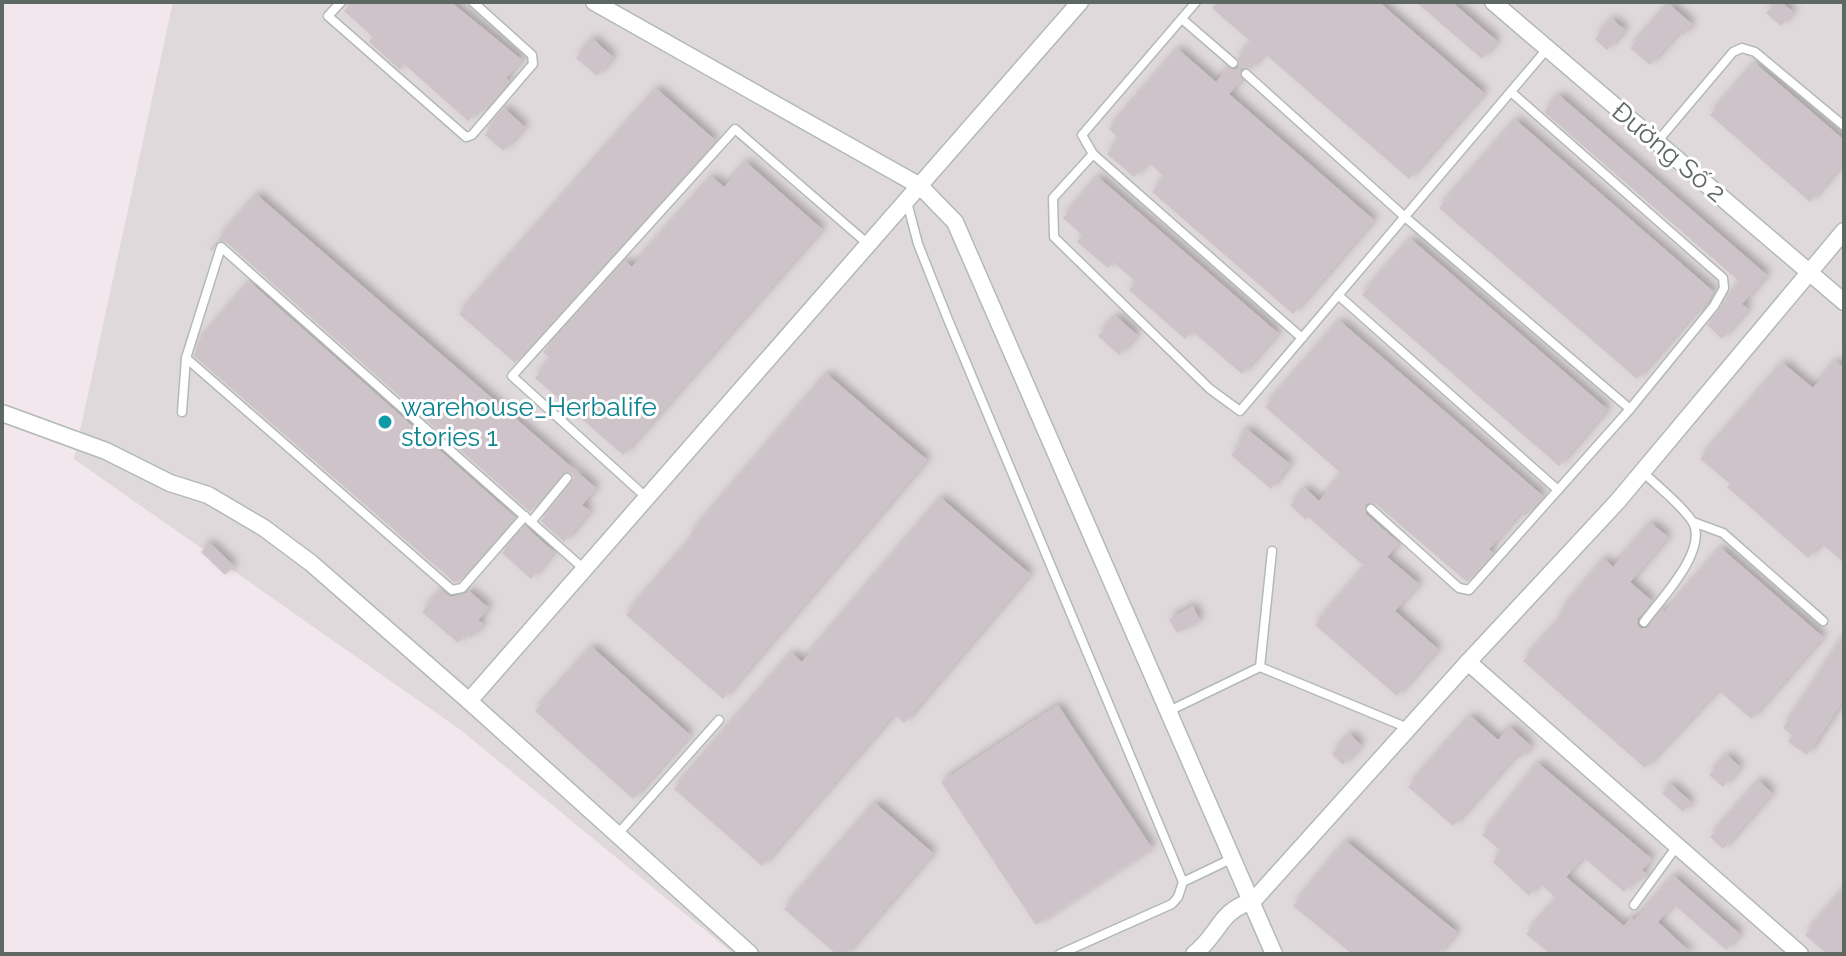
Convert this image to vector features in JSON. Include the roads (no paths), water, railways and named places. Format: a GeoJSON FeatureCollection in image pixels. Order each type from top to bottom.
{"type":"FeatureCollection","features":[{"type":"Feature","properties":{"kind":"street"},"geometry":{"type":"LineString","coordinates":[[594,2],[920,186],[955,222],[1274,954]]}},
{"type":"Feature","properties":{"kind":"street"},"geometry":{"type":"LineString","coordinates":[[469,701],[1080,2]]}},
{"type":"Feature","properties":{"kind":"street","name":"Đường Số 2"},"geometry":{"type":"LineString","coordinates":[[1493,2],[1844,302]]}},
{"type":"Feature","properties":{"kind":"street"},"geometry":{"type":"LineString","coordinates":[[1194,954],[1232,909],[1253,901],[1643,471],[1844,231]]}},
{"type":"Feature","properties":{"kind":"street"},"geometry":{"type":"LineString","coordinates":[[2,413],[106,451],[170,483],[208,495],[264,528],[311,563],[469,701],[750,954]]}},
{"type":"Feature","properties":{"kind":"street"},"geometry":{"type":"LineString","coordinates":[[1468,662],[1800,954]]}},
{"type":"Feature","properties":{"kind":"lane"},"geometry":{"type":"LineString","coordinates":[[341,2],[328,16],[466,137],[472,135],[533,64],[532,55],[473,2]]}},
{"type":"Feature","properties":{"kind":"lane"},"geometry":{"type":"LineString","coordinates":[[1196,2],[1082,135],[1093,154],[1302,338]]}},
{"type":"Feature","properties":{"kind":"lane"},"geometry":{"type":"LineString","coordinates":[[1182,19],[1233,63]]}},
{"type":"Feature","properties":{"kind":"lane"},"geometry":{"type":"LineString","coordinates":[[1657,142],[1733,52],[1742,48],[1755,52],[1844,126]]}},
{"type":"Feature","properties":{"kind":"lane"},"geometry":{"type":"LineString","coordinates":[[1093,154],[1053,198],[1054,237],[1210,389],[1240,411],[1548,49]]}},
{"type":"Feature","properties":{"kind":"lane"},"geometry":{"type":"LineString","coordinates":[[1246,74],[1405,217],[1630,409]]}},
{"type":"Feature","properties":{"kind":"lane"},"geometry":{"type":"LineString","coordinates":[[1371,509],[1459,588],[1469,590],[1630,409],[1714,306],[1724,288],[1723,278],[1511,92]]}},
{"type":"Feature","properties":{"kind":"lane"},"geometry":{"type":"LineString","coordinates":[[647,498],[512,376],[735,129],[868,245]]}},
{"type":"Feature","properties":{"kind":"lane"},"geometry":{"type":"LineString","coordinates":[[906,202],[918,244],[947,317],[1183,882],[1172,904],[1060,954]]}},
{"type":"Feature","properties":{"kind":"lane"},"geometry":{"type":"LineString","coordinates":[[182,412],[186,358],[221,247],[584,569]]}},
{"type":"Feature","properties":{"kind":"lane"},"geometry":{"type":"LineString","coordinates":[[1338,295],[1558,490]]}},
{"type":"Feature","properties":{"kind":"lane"},"geometry":{"type":"LineString","coordinates":[[186,358],[452,590],[462,588],[567,478]]}},
{"type":"Feature","properties":{"kind":"lane"},"geometry":{"type":"LineString","coordinates":[[1643,471],[1693,522],[1723,533],[1823,621]]}},
{"type":"Feature","properties":{"kind":"lane"},"geometry":{"type":"LineString","coordinates":[[1644,622],[1689,560],[1697,540],[1693,522]]}},
{"type":"Feature","properties":{"kind":"lane"},"geometry":{"type":"LineString","coordinates":[[1260,667],[1272,551]]}},
{"type":"Feature","properties":{"kind":"lane"},"geometry":{"type":"LineString","coordinates":[[1169,711],[1260,667],[1408,728]]}},
{"type":"Feature","properties":{"kind":"lane"},"geometry":{"type":"LineString","coordinates":[[617,835],[719,720]]}},
{"type":"Feature","properties":{"kind":"lane"},"geometry":{"type":"LineString","coordinates":[[1634,905],[1677,846]]}},
{"type":"Feature","properties":{"kind":"lane"},"geometry":{"type":"LineString","coordinates":[[1183,882],[1234,858]]}},
{"type":"Feature","properties":{"kind":"place","name":"warehouse_Herbalife stories 1"},"geometry":{"type":"Point","coordinates":[385,422]}}]}
